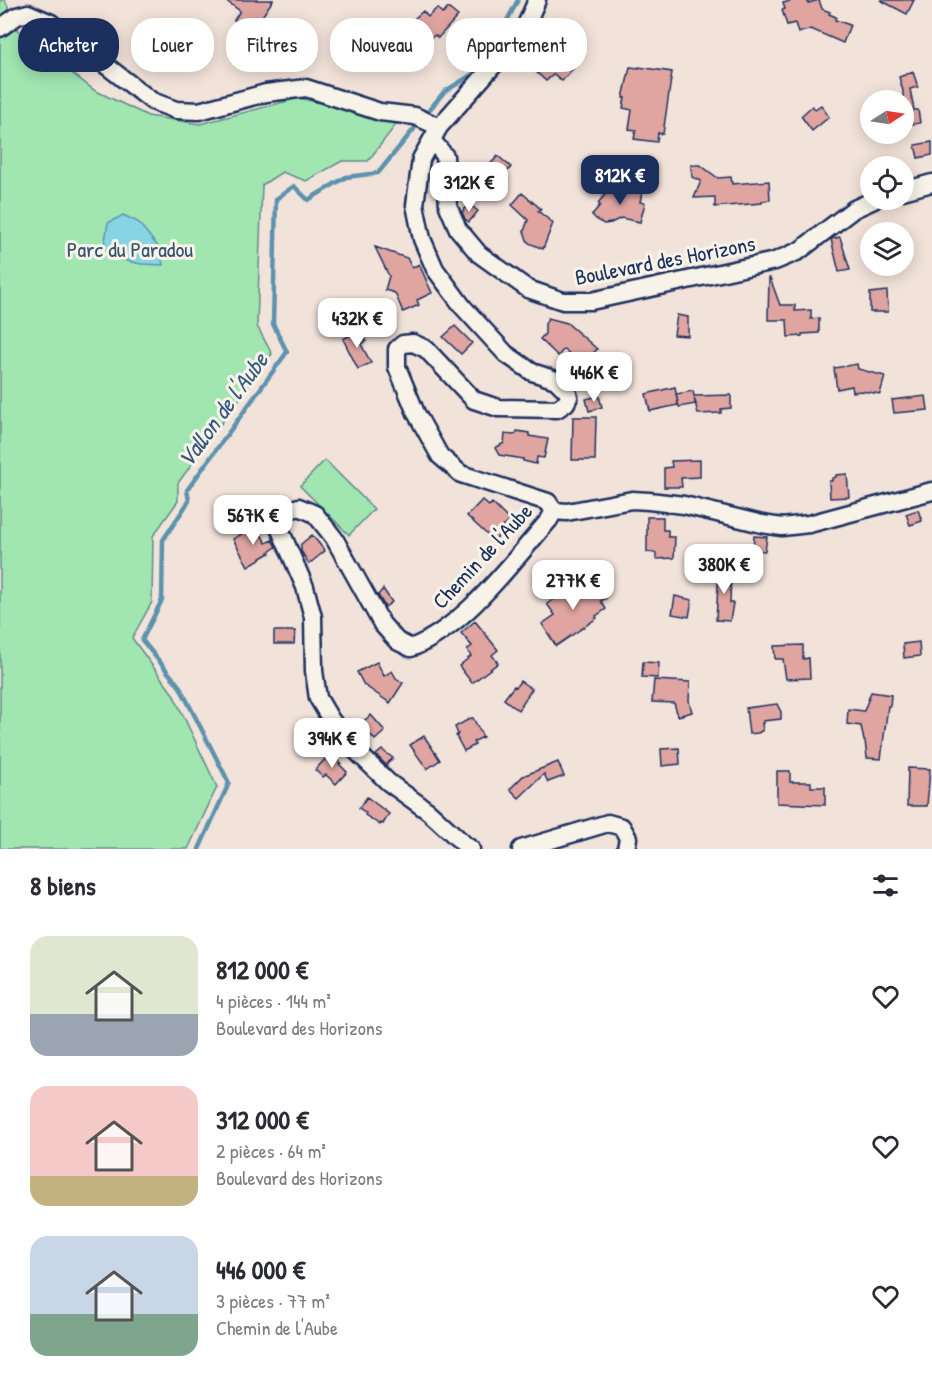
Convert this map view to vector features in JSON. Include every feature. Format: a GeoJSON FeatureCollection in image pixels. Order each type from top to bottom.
{"type":"FeatureCollection","features":[{"type":"Feature","properties":{"kind":"street"},"geometry":{"type":"LineString","coordinates":[[0,28],[17,16],[28,13],[51,22],[152,101],[176,110],[199,111],[266,93],[306,88],[380,112],[415,116],[436,134],[523,32],[537,0]]}},
{"type":"Feature","properties":{"kind":"street","name":"Boulevard des Horizons"},"geometry":{"type":"LineString","coordinates":[[436,134],[445,156],[447,206],[458,230],[479,254],[528,289],[563,301],[591,301],[775,261],[799,251],[860,206]]}},
{"type":"Feature","properties":{"kind":"street","name":"Chemin de l'Aube"},"geometry":{"type":"LineString","coordinates":[[436,134],[421,159],[415,205],[422,239],[435,269],[463,307],[506,354],[532,372],[556,380],[567,391],[569,397],[566,403],[557,409],[498,408],[474,400],[426,349],[413,343],[403,344],[397,349],[397,367],[416,413],[440,456],[461,474],[548,502],[554,510],[549,520],[462,616],[425,642],[411,648],[397,641],[382,624],[334,538],[315,514],[299,507],[283,512],[278,525],[305,587],[313,617],[314,671],[318,698],[331,720],[351,746],[388,782],[428,811],[471,849]]}},
{"type":"Feature","properties":{"kind":"street"},"geometry":{"type":"LineString","coordinates":[[914,188],[932,183]]}},
{"type":"Feature","properties":{"kind":"street"},"geometry":{"type":"LineString","coordinates":[[554,510],[567,512],[633,501],[649,501],[684,505],[762,525],[782,527],[809,524],[932,491]]}},
{"type":"Feature","properties":{"kind":"street"},"geometry":{"type":"LineString","coordinates":[[521,849],[608,824],[622,826],[628,838],[626,849]]}},
{"type":"Feature","properties":{"kind":"green space","name":"Parc du Paradou"},"geometry":{"type":"Polygon","coordinates":[[[0,0],[5,0],[18,29],[18,72],[71,72],[94,90],[148,116],[200,124],[299,98],[398,122],[368,161],[342,161],[306,181],[282,172],[262,185],[257,326],[272,354],[178,483],[178,501],[153,536],[152,602],[132,638],[173,694],[217,787],[188,849],[0,849],[0,0]]]}},
{"type":"Feature","properties":{"kind":"green space"},"geometry":{"type":"Polygon","coordinates":[[[325,460],[374,509],[349,535],[300,486],[325,460]]]}},
{"type":"Feature","properties":{"kind":"water"},"geometry":{"type":"Polygon","coordinates":[[[123,215],[138,222],[160,249],[163,265],[141,264],[118,259],[104,246],[108,223],[123,215]]]}},
{"type":"Feature","properties":{"kind":"building"},"geometry":{"type":"Polygon","coordinates":[[[225,0],[273,0],[261,18],[235,18],[240,11],[225,0]]]}},
{"type":"Feature","properties":{"kind":"building"},"geometry":{"type":"Polygon","coordinates":[[[807,0],[808,3],[819,0],[822,9],[836,17],[835,20],[850,25],[843,43],[811,29],[798,33],[795,23],[787,25],[782,10],[785,9],[783,3],[807,0]]]}},
{"type":"Feature","properties":{"kind":"building"},"geometry":{"type":"Polygon","coordinates":[[[880,0],[914,0],[907,14],[880,0]]]}},
{"type":"Feature","properties":{"kind":"building"},"geometry":{"type":"Polygon","coordinates":[[[437,8],[443,14],[448,8],[458,16],[446,18],[446,29],[438,38],[434,36],[434,18],[415,18],[423,11],[428,17],[437,8]]]}},
{"type":"Feature","properties":{"kind":"building"},"geometry":{"type":"Polygon","coordinates":[[[630,67],[672,72],[663,134],[658,133],[657,142],[634,139],[636,130],[629,129],[632,110],[623,108],[625,98],[623,98],[630,67]]]}},
{"type":"Feature","properties":{"kind":"building"},"geometry":{"type":"Polygon","coordinates":[[[536,72],[570,72],[562,81],[554,74],[546,81],[536,72]]]}},
{"type":"Feature","properties":{"kind":"building"},"geometry":{"type":"Polygon","coordinates":[[[913,72],[918,87],[903,90],[899,77],[913,72]]]}},
{"type":"Feature","properties":{"kind":"building"},"geometry":{"type":"Polygon","coordinates":[[[821,105],[829,117],[812,131],[801,116],[812,106],[815,109],[821,105]]]}},
{"type":"Feature","properties":{"kind":"building"},"geometry":{"type":"Polygon","coordinates":[[[914,110],[918,110],[920,123],[914,124],[914,110]]]}},
{"type":"Feature","properties":{"kind":"building"},"geometry":{"type":"Polygon","coordinates":[[[932,142],[932,155],[918,158],[915,145],[932,142]]]}},
{"type":"Feature","properties":{"kind":"building"},"geometry":{"type":"Polygon","coordinates":[[[498,156],[511,167],[490,192],[474,181],[498,156]]]}},
{"type":"Feature","properties":{"kind":"building"},"geometry":{"type":"Polygon","coordinates":[[[691,165],[700,165],[718,178],[731,177],[732,184],[769,181],[770,200],[762,201],[762,203],[715,207],[715,197],[694,198],[701,181],[692,177],[691,165]]]}},
{"type":"Feature","properties":{"kind":"building"},"geometry":{"type":"Polygon","coordinates":[[[616,182],[625,189],[642,193],[640,202],[645,203],[640,222],[621,218],[604,224],[592,215],[600,205],[598,203],[616,182]]]}},
{"type":"Feature","properties":{"kind":"building"},"geometry":{"type":"Polygon","coordinates":[[[522,193],[541,209],[538,211],[553,223],[543,249],[529,243],[524,231],[528,220],[512,205],[522,193]]]}},
{"type":"Feature","properties":{"kind":"building"},"geometry":{"type":"Polygon","coordinates":[[[469,204],[478,211],[469,222],[462,212],[469,204]]]}},
{"type":"Feature","properties":{"kind":"building"},"geometry":{"type":"Polygon","coordinates":[[[840,237],[850,270],[839,272],[831,239],[840,237]]]}},
{"type":"Feature","properties":{"kind":"building"},"geometry":{"type":"Polygon","coordinates":[[[375,247],[407,258],[412,268],[419,264],[432,293],[417,300],[419,305],[403,312],[395,293],[385,290],[389,276],[375,247]]]}},
{"type":"Feature","properties":{"kind":"building"},"geometry":{"type":"Polygon","coordinates":[[[769,278],[780,305],[795,305],[795,311],[811,310],[811,319],[819,318],[819,333],[788,337],[787,320],[768,320],[769,278]]]}},
{"type":"Feature","properties":{"kind":"building"},"geometry":{"type":"Polygon","coordinates":[[[887,291],[888,312],[870,312],[870,293],[887,291]]]}},
{"type":"Feature","properties":{"kind":"building"},"geometry":{"type":"Polygon","coordinates":[[[677,315],[688,317],[688,336],[674,335],[677,315]]]}},
{"type":"Feature","properties":{"kind":"building"},"geometry":{"type":"Polygon","coordinates":[[[548,318],[567,323],[597,349],[592,355],[598,360],[590,369],[584,364],[583,366],[564,349],[558,356],[540,339],[545,334],[545,324],[548,318]]]}},
{"type":"Feature","properties":{"kind":"building"},"geometry":{"type":"Polygon","coordinates":[[[455,326],[472,343],[461,354],[443,337],[455,326]]]}},
{"type":"Feature","properties":{"kind":"building"},"geometry":{"type":"Polygon","coordinates":[[[360,330],[366,341],[361,344],[371,363],[358,369],[343,339],[360,330]]]}},
{"type":"Feature","properties":{"kind":"building"},"geometry":{"type":"Polygon","coordinates":[[[857,364],[858,369],[885,376],[880,394],[853,392],[852,386],[837,389],[834,368],[857,364]]]}},
{"type":"Feature","properties":{"kind":"building"},"geometry":{"type":"Polygon","coordinates":[[[675,387],[678,405],[650,411],[646,394],[675,387]]]}},
{"type":"Feature","properties":{"kind":"building"},"geometry":{"type":"Polygon","coordinates":[[[693,391],[694,396],[731,395],[731,408],[721,409],[721,413],[698,414],[696,404],[679,407],[676,394],[693,391]]]}},
{"type":"Feature","properties":{"kind":"building"},"geometry":{"type":"Polygon","coordinates":[[[599,396],[602,407],[589,411],[586,399],[599,396]]]}},
{"type":"Feature","properties":{"kind":"building"},"geometry":{"type":"Polygon","coordinates":[[[926,396],[928,410],[894,413],[892,400],[926,396]]]}},
{"type":"Feature","properties":{"kind":"building"},"geometry":{"type":"Polygon","coordinates":[[[573,417],[596,417],[595,460],[572,460],[573,417]]]}},
{"type":"Feature","properties":{"kind":"building"},"geometry":{"type":"Polygon","coordinates":[[[517,431],[529,433],[529,436],[548,439],[544,458],[537,457],[536,464],[499,455],[495,448],[504,443],[505,434],[514,435],[517,431]]]}},
{"type":"Feature","properties":{"kind":"building"},"geometry":{"type":"Polygon","coordinates":[[[700,460],[700,477],[681,478],[682,487],[664,487],[664,468],[672,467],[671,461],[700,460]]]}},
{"type":"Feature","properties":{"kind":"building"},"geometry":{"type":"Polygon","coordinates":[[[847,474],[849,497],[830,498],[829,481],[832,481],[836,475],[847,474]]]}},
{"type":"Feature","properties":{"kind":"building"},"geometry":{"type":"Polygon","coordinates":[[[482,500],[489,506],[492,503],[509,520],[494,541],[467,516],[482,500]]]}},
{"type":"Feature","properties":{"kind":"building"},"geometry":{"type":"Polygon","coordinates":[[[918,510],[922,521],[910,525],[906,514],[918,510]]]}},
{"type":"Feature","properties":{"kind":"building"},"geometry":{"type":"Polygon","coordinates":[[[647,517],[663,517],[663,530],[668,530],[668,537],[675,537],[674,558],[656,559],[656,553],[647,552],[647,517]]]}},
{"type":"Feature","properties":{"kind":"building"},"geometry":{"type":"Polygon","coordinates":[[[256,525],[266,543],[272,540],[276,547],[248,566],[233,539],[256,525]]]}},
{"type":"Feature","properties":{"kind":"building"},"geometry":{"type":"Polygon","coordinates":[[[312,535],[325,551],[309,564],[301,551],[301,544],[312,535]]]}},
{"type":"Feature","properties":{"kind":"building"},"geometry":{"type":"Polygon","coordinates":[[[754,536],[767,537],[765,551],[753,550],[754,536]]]}},
{"type":"Feature","properties":{"kind":"building"},"geometry":{"type":"Polygon","coordinates":[[[719,568],[731,568],[730,603],[733,603],[730,621],[716,620],[719,568]]]}},
{"type":"Feature","properties":{"kind":"building"},"geometry":{"type":"Polygon","coordinates":[[[565,578],[574,578],[587,597],[600,588],[606,598],[601,601],[606,609],[596,616],[597,618],[556,646],[542,624],[555,615],[547,604],[565,592],[565,578]]]}},
{"type":"Feature","properties":{"kind":"building"},"geometry":{"type":"Polygon","coordinates":[[[383,589],[392,602],[385,607],[378,595],[383,589]]]}},
{"type":"Feature","properties":{"kind":"building"},"geometry":{"type":"Polygon","coordinates":[[[675,596],[692,600],[689,617],[672,614],[675,596]]]}},
{"type":"Feature","properties":{"kind":"building"},"geometry":{"type":"Polygon","coordinates":[[[475,621],[498,650],[492,655],[498,663],[472,683],[459,666],[471,656],[467,650],[472,646],[461,633],[475,621]]]}},
{"type":"Feature","properties":{"kind":"building"},"geometry":{"type":"Polygon","coordinates":[[[274,631],[295,631],[294,644],[274,644],[274,631]]]}},
{"type":"Feature","properties":{"kind":"building"},"geometry":{"type":"Polygon","coordinates":[[[919,642],[920,656],[904,658],[903,644],[919,642]]]}},
{"type":"Feature","properties":{"kind":"building"},"geometry":{"type":"Polygon","coordinates":[[[803,645],[803,659],[809,658],[810,678],[786,679],[783,659],[775,659],[774,646],[803,645]]]}},
{"type":"Feature","properties":{"kind":"building"},"geometry":{"type":"Polygon","coordinates":[[[377,662],[384,676],[392,671],[403,683],[390,703],[364,685],[357,672],[377,662]]]}},
{"type":"Feature","properties":{"kind":"building"},"geometry":{"type":"Polygon","coordinates":[[[643,662],[659,663],[658,678],[642,677],[643,662]]]}},
{"type":"Feature","properties":{"kind":"building"},"geometry":{"type":"Polygon","coordinates":[[[654,680],[690,682],[689,701],[692,712],[678,716],[674,703],[652,702],[654,680]]]}},
{"type":"Feature","properties":{"kind":"building"},"geometry":{"type":"Polygon","coordinates":[[[520,681],[532,689],[518,710],[504,699],[520,681]]]}},
{"type":"Feature","properties":{"kind":"building"},"geometry":{"type":"Polygon","coordinates":[[[871,692],[891,695],[881,759],[867,758],[861,726],[847,724],[848,709],[864,711],[871,692]]]}},
{"type":"Feature","properties":{"kind":"building"},"geometry":{"type":"Polygon","coordinates":[[[777,704],[781,712],[781,719],[763,721],[763,730],[749,734],[746,708],[777,704]]]}},
{"type":"Feature","properties":{"kind":"building"},"geometry":{"type":"Polygon","coordinates":[[[371,715],[385,731],[375,740],[360,724],[371,715]]]}},
{"type":"Feature","properties":{"kind":"building"},"geometry":{"type":"Polygon","coordinates":[[[471,718],[483,737],[473,742],[475,745],[464,751],[456,736],[458,734],[455,727],[471,718]]]}},
{"type":"Feature","properties":{"kind":"building"},"geometry":{"type":"Polygon","coordinates":[[[424,736],[440,760],[427,769],[410,745],[424,736]]]}},
{"type":"Feature","properties":{"kind":"building"},"geometry":{"type":"Polygon","coordinates":[[[679,748],[680,764],[662,766],[661,749],[679,748]]]}},
{"type":"Feature","properties":{"kind":"building"},"geometry":{"type":"Polygon","coordinates":[[[382,750],[393,758],[386,765],[376,755],[382,750]]]}},
{"type":"Feature","properties":{"kind":"building"},"geometry":{"type":"Polygon","coordinates":[[[330,754],[341,763],[339,764],[347,772],[336,784],[326,775],[323,777],[315,770],[330,754]]]}},
{"type":"Feature","properties":{"kind":"building"},"geometry":{"type":"Polygon","coordinates":[[[558,762],[564,776],[548,782],[544,774],[519,798],[510,789],[523,776],[558,762]]]}},
{"type":"Feature","properties":{"kind":"building"},"geometry":{"type":"Polygon","coordinates":[[[908,768],[930,769],[927,806],[907,806],[908,768]]]}},
{"type":"Feature","properties":{"kind":"building"},"geometry":{"type":"Polygon","coordinates":[[[777,771],[790,771],[790,782],[811,782],[811,787],[825,787],[825,805],[777,803],[777,771]]]}},
{"type":"Feature","properties":{"kind":"building"},"geometry":{"type":"Polygon","coordinates":[[[367,797],[389,814],[383,824],[380,825],[365,815],[366,813],[359,808],[367,797]]]}},
{"type":"Feature","properties":{"kind":"waterway"},"geometry":{"type":"LineString","coordinates":[[430,109],[444,92],[481,69],[518,0]]}},
{"type":"Feature","properties":{"kind":"waterway","name":"Vallon de l'Aube"},"geometry":{"type":"LineString","coordinates":[[199,849],[229,783],[180,687],[142,640],[162,600],[163,540],[189,501],[187,490],[287,352],[273,324],[276,199],[294,186],[308,200],[346,177],[378,173],[414,129]]}}]}
